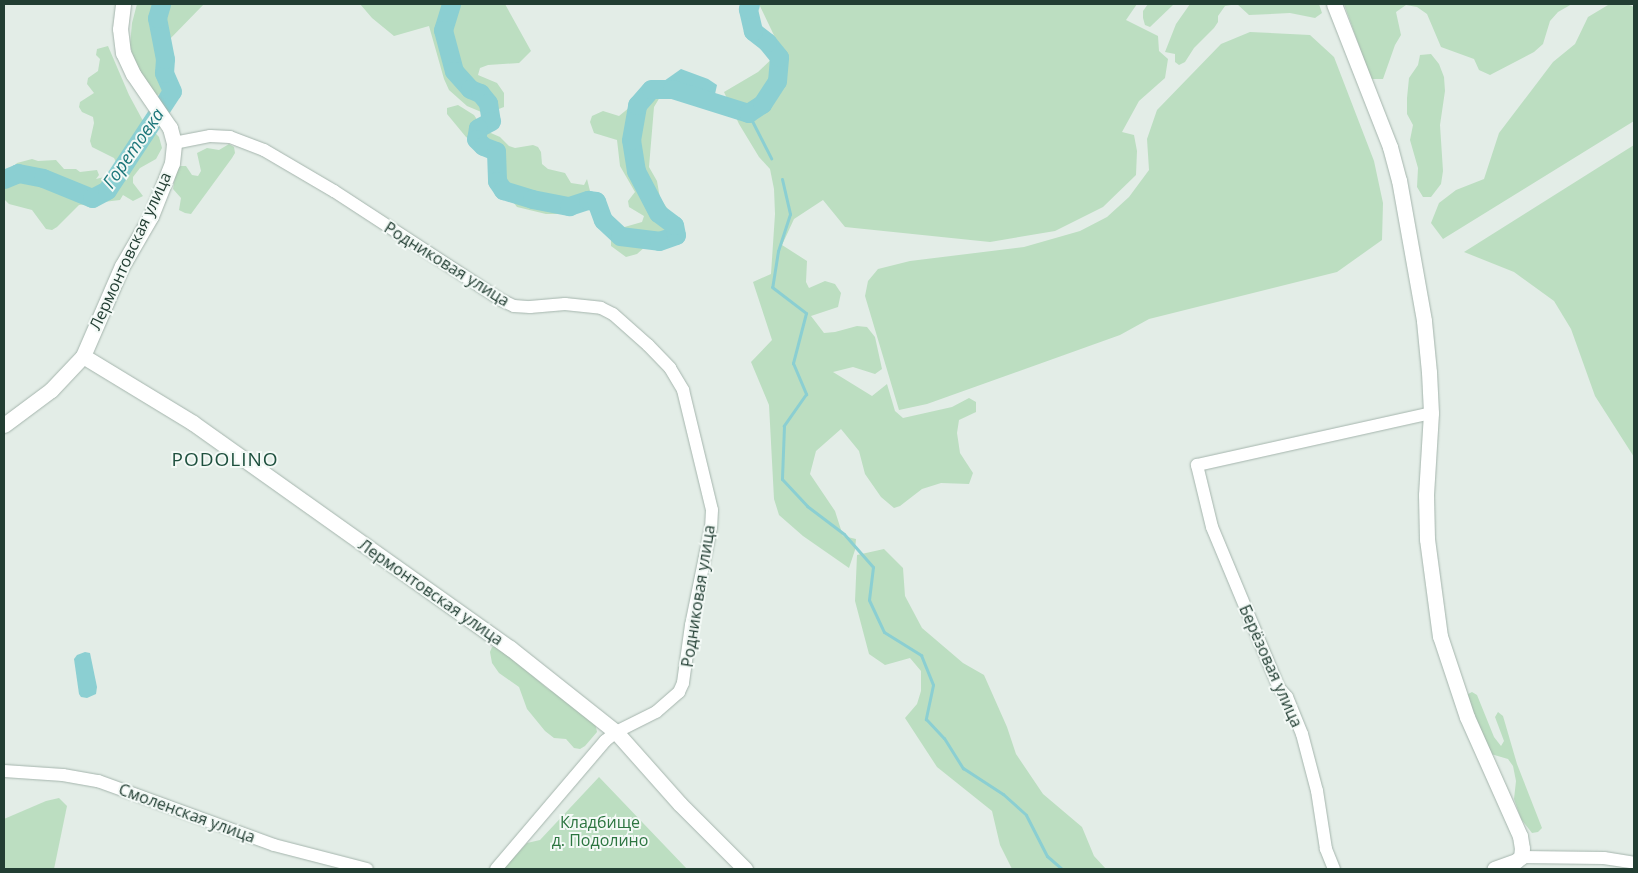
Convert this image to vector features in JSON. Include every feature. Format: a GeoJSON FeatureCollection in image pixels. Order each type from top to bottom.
{"type":"FeatureCollection","features":[{"type":"Feature","properties":{"kind":"street","name":"Лермонтовская улица"},"geometry":{"type":"LineString","coordinates":[[4,425],[52,390],[83,356],[122,266],[151,216],[172,163],[174,143],[165,118],[133,74],[123,53],[120,29],[123,4]]}},
{"type":"Feature","properties":{"kind":"street"},"geometry":{"type":"LineString","coordinates":[[1334,4],[1390,147],[1399,180],[1424,321],[1431,414],[1426,494],[1428,539],[1440,636],[1467,717],[1520,836],[1521,857]]}},
{"type":"Feature","properties":{"kind":"street","name":"Родниковая улица"},"geometry":{"type":"LineString","coordinates":[[174,143],[210,136],[230,137],[248,143],[334,192],[501,300],[514,306],[530,307],[565,304],[587,306],[601,308],[613,314],[648,345],[670,368],[683,390],[712,510],[711,527],[691,625],[683,683],[679,692],[656,712],[616,732]]}},
{"type":"Feature","properties":{"kind":"street","name":"Лермонтовская улица"},"geometry":{"type":"LineString","coordinates":[[83,356],[200,428],[510,648],[616,732],[680,804],[745,869]]}},
{"type":"Feature","properties":{"kind":"street","name":"Берёзовая улица"},"geometry":{"type":"LineString","coordinates":[[1334,869],[1326,849],[1318,791],[1302,734],[1287,697],[1279,688],[1212,527],[1197,465],[1431,414]]}},
{"type":"Feature","properties":{"kind":"street"},"geometry":{"type":"LineString","coordinates":[[496,869],[605,741],[616,732]]}},
{"type":"Feature","properties":{"kind":"street","name":"Смоленская улица"},"geometry":{"type":"LineString","coordinates":[[4,771],[63,775],[98,781],[274,845],[367,869]]}},
{"type":"Feature","properties":{"kind":"street"},"geometry":{"type":"LineString","coordinates":[[1494,869],[1507,865],[1521,857],[1604,858],[1634,863]]}},
{"type":"Feature","properties":{"kind":"green space"},"geometry":{"type":"Polygon","coordinates":[[[137,4],[204,4],[167,42],[173,63],[163,93],[152,97],[137,71],[130,45],[132,23],[137,4]]]}},
{"type":"Feature","properties":{"kind":"green space"},"geometry":{"type":"Polygon","coordinates":[[[360,4],[505,4],[531,51],[519,63],[488,65],[480,68],[478,75],[497,83],[504,93],[504,107],[486,114],[467,106],[449,90],[429,26],[394,36],[372,18],[360,4]]]}},
{"type":"Feature","properties":{"kind":"green space"},"geometry":{"type":"Polygon","coordinates":[[[759,4],[1137,4],[1126,20],[1158,36],[1159,51],[1168,59],[1165,78],[1139,101],[1122,132],[1134,135],[1137,151],[1136,175],[1103,207],[1055,231],[990,242],[845,227],[823,200],[794,219],[782,245],[807,261],[806,282],[809,288],[825,281],[835,284],[841,293],[838,307],[811,316],[824,333],[857,326],[867,327],[875,337],[882,369],[875,374],[853,367],[833,372],[872,396],[887,384],[895,411],[903,418],[952,407],[969,398],[976,402],[976,412],[959,420],[957,433],[960,453],[973,473],[969,484],[941,483],[922,489],[900,506],[894,508],[881,497],[865,474],[859,451],[841,429],[816,451],[810,474],[835,511],[843,536],[856,539],[855,550],[849,568],[803,536],[779,515],[774,499],[769,405],[751,362],[772,340],[753,282],[771,274],[775,214],[774,189],[770,169],[759,157],[739,124],[724,92],[758,72],[781,50],[759,4]]]}},
{"type":"Feature","properties":{"kind":"green space"},"geometry":{"type":"Polygon","coordinates":[[[1148,4],[1174,4],[1150,27],[1145,25],[1143,18],[1143,11],[1148,4]]]}},
{"type":"Feature","properties":{"kind":"green space"},"geometry":{"type":"Polygon","coordinates":[[[1190,4],[1237,4],[1225,6],[1218,16],[1218,22],[1214,28],[1194,48],[1185,62],[1179,65],[1175,62],[1175,54],[1165,52],[1176,24],[1190,4]]]}},
{"type":"Feature","properties":{"kind":"green space"},"geometry":{"type":"Polygon","coordinates":[[[1237,4],[1319,4],[1322,13],[1315,18],[1290,13],[1249,15],[1237,4]]]}},
{"type":"Feature","properties":{"kind":"green space"},"geometry":{"type":"Polygon","coordinates":[[[1344,4],[1572,4],[1558,12],[1550,21],[1543,44],[1534,52],[1490,75],[1479,70],[1474,59],[1441,47],[1427,14],[1417,7],[1406,5],[1396,12],[1401,35],[1395,45],[1383,79],[1371,79],[1344,4]]]}},
{"type":"Feature","properties":{"kind":"green space"},"geometry":{"type":"Polygon","coordinates":[[[1627,4],[1634,7],[1634,121],[1443,239],[1431,223],[1439,203],[1456,190],[1484,179],[1499,133],[1553,62],[1575,44],[1588,17],[1608,5],[1627,4]]]}},
{"type":"Feature","properties":{"kind":"green space"},"geometry":{"type":"Polygon","coordinates":[[[1250,32],[1310,35],[1334,57],[1374,161],[1383,203],[1382,240],[1337,272],[1149,319],[1120,335],[927,404],[899,410],[865,296],[868,281],[878,269],[910,261],[1024,247],[1080,231],[1107,217],[1129,197],[1149,170],[1147,139],[1157,110],[1221,44],[1250,32]]]}},
{"type":"Feature","properties":{"kind":"green space"},"geometry":{"type":"Polygon","coordinates":[[[108,46],[129,95],[142,119],[159,137],[162,148],[156,159],[140,168],[133,177],[133,183],[143,196],[133,201],[123,195],[120,200],[79,205],[57,227],[52,230],[46,229],[32,210],[9,204],[4,199],[5,176],[17,163],[32,159],[38,161],[56,160],[64,169],[76,169],[80,172],[97,170],[99,175],[96,179],[112,175],[117,164],[114,158],[92,147],[90,141],[94,123],[93,117],[82,112],[79,107],[80,102],[94,93],[87,84],[88,78],[98,71],[100,59],[96,55],[97,49],[108,46]]]}},
{"type":"Feature","properties":{"kind":"green space"},"geometry":{"type":"Polygon","coordinates":[[[1431,54],[1439,64],[1444,77],[1445,91],[1440,125],[1443,171],[1441,184],[1431,197],[1423,197],[1417,187],[1418,168],[1410,140],[1413,125],[1407,114],[1407,98],[1409,78],[1418,65],[1420,55],[1431,54]]]}},
{"type":"Feature","properties":{"kind":"green space"},"geometry":{"type":"Polygon","coordinates":[[[652,89],[658,89],[663,92],[654,107],[649,167],[657,181],[660,198],[683,231],[684,236],[680,240],[664,247],[652,244],[646,246],[637,254],[626,257],[611,246],[611,235],[614,230],[642,222],[644,216],[629,207],[628,201],[635,192],[620,166],[617,140],[594,133],[590,122],[592,116],[603,111],[619,116],[652,89]]]}},
{"type":"Feature","properties":{"kind":"green space"},"geometry":{"type":"Polygon","coordinates":[[[458,105],[474,115],[484,130],[500,137],[509,146],[515,148],[533,145],[538,147],[541,152],[542,164],[548,169],[565,173],[571,183],[584,185],[587,179],[590,191],[581,207],[564,214],[546,214],[517,207],[510,198],[499,193],[493,182],[494,165],[481,146],[466,137],[447,114],[447,108],[458,105]]]}},
{"type":"Feature","properties":{"kind":"green space"},"geometry":{"type":"Polygon","coordinates":[[[229,144],[234,147],[235,153],[191,214],[179,210],[181,198],[173,189],[176,171],[180,166],[186,166],[192,175],[198,176],[201,171],[197,153],[207,148],[219,150],[229,144]]]}},
{"type":"Feature","properties":{"kind":"green space"},"geometry":{"type":"Polygon","coordinates":[[[1634,145],[1634,457],[1595,396],[1571,329],[1554,301],[1514,272],[1464,252],[1634,145]]]}},
{"type":"Feature","properties":{"kind":"green space"},"geometry":{"type":"Polygon","coordinates":[[[884,549],[903,568],[905,596],[922,628],[963,663],[984,675],[1007,727],[1016,754],[1043,794],[1082,827],[1094,856],[1106,869],[1012,869],[1000,845],[992,811],[937,767],[905,718],[917,704],[921,691],[921,671],[910,658],[885,665],[869,654],[855,601],[857,555],[884,549]]]}},
{"type":"Feature","properties":{"kind":"green space"},"geometry":{"type":"Polygon","coordinates":[[[498,646],[548,689],[558,694],[595,722],[597,732],[585,746],[580,749],[574,748],[566,739],[554,738],[545,731],[527,709],[519,687],[499,673],[492,663],[490,652],[492,647],[498,646]]]}},
{"type":"Feature","properties":{"kind":"green space"},"geometry":{"type":"Polygon","coordinates":[[[1472,692],[1477,695],[1494,737],[1501,746],[1504,741],[1495,717],[1498,712],[1503,716],[1517,764],[1542,828],[1538,832],[1532,833],[1521,819],[1514,799],[1516,781],[1513,766],[1508,759],[1491,754],[1487,749],[1466,695],[1472,692]]]}},
{"type":"Feature","properties":{"kind":"green space","name":"Кладбище д. Подолино"},"geometry":{"type":"Polygon","coordinates":[[[599,777],[687,869],[503,869],[527,843],[540,840],[599,777]]]}},
{"type":"Feature","properties":{"kind":"green space"},"geometry":{"type":"Polygon","coordinates":[[[59,798],[67,806],[54,869],[4,869],[4,819],[46,801],[59,798]]]}},
{"type":"Feature","properties":{"kind":"water"},"geometry":{"type":"Polygon","coordinates":[[[681,69],[708,79],[717,85],[715,94],[702,103],[677,98],[666,93],[664,81],[681,69]]]}},
{"type":"Feature","properties":{"kind":"water"},"geometry":{"type":"Polygon","coordinates":[[[85,652],[90,653],[97,687],[96,694],[87,698],[81,697],[79,694],[74,659],[77,655],[85,652]]]}},
{"type":"Feature","properties":{"kind":"waterway","name":"Горетовка"},"geometry":{"type":"LineString","coordinates":[[4,179],[18,173],[43,178],[92,198],[107,190],[172,91],[164,73],[165,59],[157,18],[161,4]]}},
{"type":"Feature","properties":{"kind":"waterway","name":"Горетовка"},"geometry":{"type":"LineString","coordinates":[[451,4],[443,30],[454,71],[470,89],[480,93],[488,103],[491,121],[478,128],[476,139],[483,146],[496,151],[497,181],[503,190],[532,199],[569,206],[588,200],[596,201],[603,220],[620,236],[659,241],[676,235],[674,225],[658,213],[636,171],[631,140],[637,105],[651,89],[672,89],[748,113],[762,104],[777,81],[779,57],[767,42],[753,31],[748,9],[750,4]]}},
{"type":"Feature","properties":{"kind":"waterway"},"geometry":{"type":"LineString","coordinates":[[748,113],[771,158]]}},
{"type":"Feature","properties":{"kind":"waterway"},"geometry":{"type":"LineString","coordinates":[[782,179],[790,214],[778,251],[772,287],[806,313],[793,363],[806,394],[784,426],[782,479],[807,506],[844,534],[873,567],[869,600],[884,632],[921,655],[933,685],[926,719],[944,738],[963,768],[1003,794],[1026,815],[1047,856],[1062,869]]}},
{"type":"Feature","properties":{"kind":"district","name":"PODOLINO"},"geometry":{"type":"Point","coordinates":[225,460]}}]}
